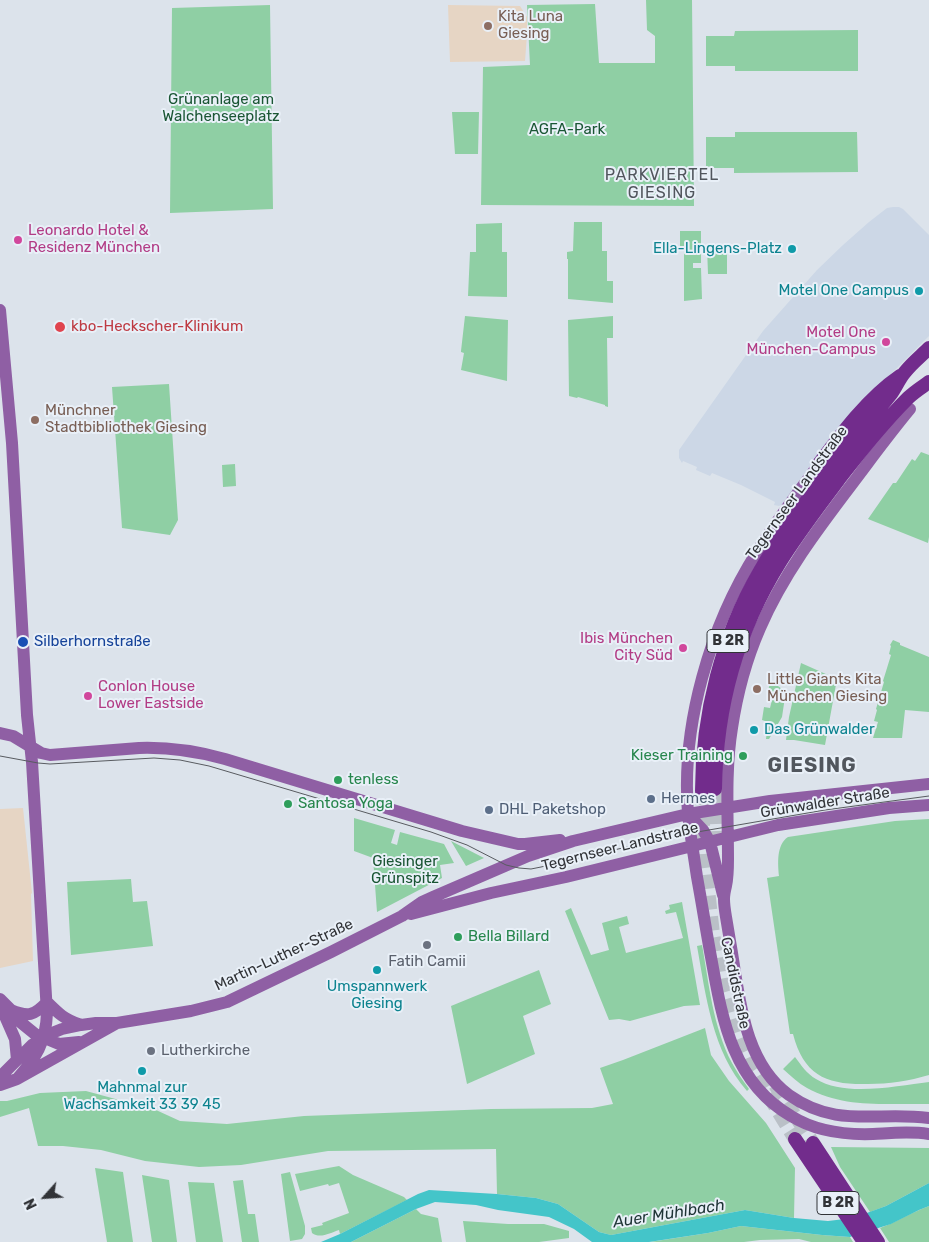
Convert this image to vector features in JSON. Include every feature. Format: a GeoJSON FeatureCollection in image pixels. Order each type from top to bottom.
{"type":"FeatureCollection","features":[{"type":"Feature","properties":{"kind":"highway","name":"Tegernseer Landstraße"},"geometry":{"type":"LineString","coordinates":[[929,348],[904,372],[892,393],[860,432],[787,530],[764,564],[748,593],[737,617],[715,683],[705,740],[708,790],[727,688],[741,641],[761,596],[808,520],[858,455],[909,396],[929,382]]}},
{"type":"Feature","properties":{"kind":"highway"},"geometry":{"type":"LineString","coordinates":[[819,464],[842,434],[885,386],[904,372]]}},
{"type":"Feature","properties":{"kind":"highway"},"geometry":{"type":"LineString","coordinates":[[910,409],[929,382]]}},
{"type":"Feature","properties":{"kind":"highway","name":"B 2R"},"geometry":{"type":"LineString","coordinates":[[795,1139],[864,1242]]}},
{"type":"Feature","properties":{"kind":"highway","name":"B 2R"},"geometry":{"type":"LineString","coordinates":[[813,1143],[878,1242]]}},
{"type":"Feature","properties":{"kind":"main road"},"geometry":{"type":"LineString","coordinates":[[0,310],[12,443],[27,715],[47,1002],[47,1021],[39,1050],[29,1066],[17,1079]]}},
{"type":"Feature","properties":{"kind":"main road"},"geometry":{"type":"LineString","coordinates":[[727,808],[729,756],[737,700],[760,628],[778,592],[799,557],[910,409]]}},
{"type":"Feature","properties":{"kind":"main road","name":"Tegernseer Landstraße"},"geometry":{"type":"LineString","coordinates":[[523,858],[573,841],[688,814],[687,790],[693,718],[702,676],[721,622],[737,586],[756,552],[819,464]]}},
{"type":"Feature","properties":{"kind":"main road","name":"Tegernseer Landstraße"},"geometry":{"type":"LineString","coordinates":[[0,733],[13,736],[41,753],[50,755],[139,748],[171,748],[188,751],[225,759],[472,833],[525,844],[557,840],[573,841]]}},
{"type":"Feature","properties":{"kind":"main road","name":"Grünwalder Straße"},"geometry":{"type":"LineString","coordinates":[[688,814],[819,796],[929,784]]}},
{"type":"Feature","properties":{"kind":"main road","name":"Grünwalder Straße"},"geometry":{"type":"LineString","coordinates":[[728,838],[778,825],[889,808],[929,805]]}},
{"type":"Feature","properties":{"kind":"main road","name":"Candidstraße"},"geometry":{"type":"LineString","coordinates":[[727,808],[728,874],[724,898],[739,998],[746,1028],[756,1055],[764,1069],[790,1095],[804,1104],[826,1113],[856,1117],[929,1118]]}},
{"type":"Feature","properties":{"kind":"main road"},"geometry":{"type":"LineString","coordinates":[[688,814],[704,830],[710,842],[724,898]]}},
{"type":"Feature","properties":{"kind":"main road","name":"Candidstraße"},"geometry":{"type":"LineString","coordinates":[[688,814],[722,1014],[734,1050],[752,1082],[781,1110],[804,1123],[822,1129],[844,1133],[912,1132],[929,1134]]}},
{"type":"Feature","properties":{"kind":"main road","name":"Tegernseer Landstraße"},"geometry":{"type":"LineString","coordinates":[[520,887],[566,878],[728,838]]}},
{"type":"Feature","properties":{"kind":"main road","name":"Martin-Luther-Straße"},"geometry":{"type":"LineString","coordinates":[[43,1038],[81,1025],[96,1023],[117,1024],[192,1011],[226,1002],[402,916],[422,902],[523,858]]}},
{"type":"Feature","properties":{"kind":"main road","name":"Martin-Luther-Straße"},"geometry":{"type":"LineString","coordinates":[[402,916],[455,901],[520,887]]}},
{"type":"Feature","properties":{"kind":"main road"},"geometry":{"type":"LineString","coordinates":[[0,999],[5,1008],[15,1039],[17,1060]]}},
{"type":"Feature","properties":{"kind":"main road"},"geometry":{"type":"LineString","coordinates":[[5,1008],[22,1015],[38,1011],[47,1002]]}},
{"type":"Feature","properties":{"kind":"main road"},"geometry":{"type":"LineString","coordinates":[[47,1002],[60,1015],[81,1025]]}},
{"type":"Feature","properties":{"kind":"main road"},"geometry":{"type":"LineString","coordinates":[[5,1008],[29,1030],[43,1038]]}},
{"type":"Feature","properties":{"kind":"main road","name":"Martin-Luther-Straße"},"geometry":{"type":"LineString","coordinates":[[0,1086],[17,1079],[117,1024]]}},
{"type":"Feature","properties":{"kind":"main road"},"geometry":{"type":"LineString","coordinates":[[0,1077],[43,1038]]}},
{"type":"Feature","properties":{"kind":"main road","name":"Martin-Luther-Straße"},"geometry":{"type":"LineString","coordinates":[[43,1038],[59,1044],[84,1042]]}},
{"type":"Feature","properties":{"kind":"shaded area","name":"Kita Luna Giesing"},"geometry":{"type":"Polygon","coordinates":[[[448,5],[520,6],[527,17],[525,61],[450,62],[448,5]]]}},
{"type":"Feature","properties":{"kind":"shaded area"},"geometry":{"type":"Polygon","coordinates":[[[887,208],[903,209],[929,235],[929,336],[882,383],[785,503],[779,506],[774,505],[775,502],[741,485],[712,473],[710,476],[696,470],[697,467],[683,461],[682,463],[679,458],[679,450],[763,331],[817,270],[843,245],[887,208]]]}},
{"type":"Feature","properties":{"kind":"shaded area"},"geometry":{"type":"Polygon","coordinates":[[[23,808],[32,893],[33,961],[0,968],[0,809],[23,808]]]}},
{"type":"Feature","properties":{"kind":"green space","name":"AGFA-Park"},"geometry":{"type":"Polygon","coordinates":[[[646,0],[692,0],[694,206],[481,205],[483,67],[530,65],[527,5],[595,4],[599,63],[655,63],[655,36],[647,30],[646,0]]]}},
{"type":"Feature","properties":{"kind":"green space","name":"Grünanlage am Walchenseeplatz"},"geometry":{"type":"Polygon","coordinates":[[[270,5],[273,209],[170,213],[172,8],[270,5]]]}},
{"type":"Feature","properties":{"kind":"green space"},"geometry":{"type":"Polygon","coordinates":[[[858,30],[858,71],[735,71],[735,66],[706,66],[706,36],[734,36],[735,31],[858,30]]]}},
{"type":"Feature","properties":{"kind":"green space"},"geometry":{"type":"Polygon","coordinates":[[[452,112],[479,112],[478,154],[455,154],[452,112]]]}},
{"type":"Feature","properties":{"kind":"green space"},"geometry":{"type":"Polygon","coordinates":[[[735,132],[857,132],[858,172],[734,173],[734,168],[706,168],[706,137],[735,137],[735,132]]]}},
{"type":"Feature","properties":{"kind":"green space"},"geometry":{"type":"Polygon","coordinates":[[[574,222],[602,222],[602,251],[607,251],[607,281],[613,281],[613,303],[568,299],[567,252],[573,251],[574,222]]]}},
{"type":"Feature","properties":{"kind":"green space"},"geometry":{"type":"Polygon","coordinates":[[[502,223],[502,252],[507,252],[507,297],[468,296],[470,252],[476,252],[476,224],[502,223]]]}},
{"type":"Feature","properties":{"kind":"green space"},"geometry":{"type":"Polygon","coordinates":[[[680,231],[701,231],[701,263],[693,263],[693,268],[701,268],[702,299],[684,301],[684,250],[680,249],[680,231]]]}},
{"type":"Feature","properties":{"kind":"green space"},"geometry":{"type":"Polygon","coordinates":[[[727,246],[727,274],[708,274],[707,247],[727,246]]]}},
{"type":"Feature","properties":{"kind":"green space"},"geometry":{"type":"Polygon","coordinates":[[[465,316],[508,320],[507,381],[461,370],[464,353],[461,351],[465,316]]]}},
{"type":"Feature","properties":{"kind":"green space"},"geometry":{"type":"Polygon","coordinates":[[[613,316],[613,338],[607,338],[608,407],[569,396],[568,320],[613,316]]]}},
{"type":"Feature","properties":{"kind":"green space"},"geometry":{"type":"Polygon","coordinates":[[[169,384],[178,520],[170,535],[122,528],[112,387],[169,384]]]}},
{"type":"Feature","properties":{"kind":"green space"},"geometry":{"type":"Polygon","coordinates":[[[921,452],[929,455],[928,543],[868,519],[893,483],[896,483],[912,459],[915,461],[921,452]]]}},
{"type":"Feature","properties":{"kind":"green space"},"geometry":{"type":"Polygon","coordinates":[[[235,464],[236,486],[223,487],[222,465],[235,464]]]}},
{"type":"Feature","properties":{"kind":"green space"},"geometry":{"type":"Polygon","coordinates":[[[893,640],[900,643],[900,645],[929,657],[929,712],[905,710],[902,738],[873,738],[878,722],[874,721],[876,709],[891,655],[889,654],[890,645],[893,640]]]}},
{"type":"Feature","properties":{"kind":"green space"},"geometry":{"type":"Polygon","coordinates":[[[801,663],[837,679],[825,745],[786,740],[801,663]]]}},
{"type":"Feature","properties":{"kind":"green space"},"geometry":{"type":"Polygon","coordinates":[[[770,683],[780,687],[785,697],[782,717],[769,739],[766,739],[768,722],[762,720],[764,707],[770,708],[774,692],[768,691],[770,683]]]}},
{"type":"Feature","properties":{"kind":"green space","name":"Giesinger Grünspitz"},"geometry":{"type":"Polygon","coordinates":[[[354,818],[395,830],[391,843],[397,845],[400,832],[444,844],[454,863],[440,865],[442,878],[377,912],[373,858],[354,851],[354,818]]]}},
{"type":"Feature","properties":{"kind":"green space"},"geometry":{"type":"Polygon","coordinates":[[[929,819],[929,1075],[899,1082],[876,1084],[841,1083],[829,1080],[811,1069],[804,1060],[793,1034],[790,1034],[767,878],[779,876],[778,860],[781,845],[788,837],[895,821],[929,819]]]}},
{"type":"Feature","properties":{"kind":"green space"},"geometry":{"type":"Polygon","coordinates":[[[451,841],[484,858],[466,866],[451,841]]]}},
{"type":"Feature","properties":{"kind":"green space"},"geometry":{"type":"Polygon","coordinates":[[[131,879],[133,902],[147,901],[153,946],[71,955],[67,882],[131,879]]]}},
{"type":"Feature","properties":{"kind":"green space"},"geometry":{"type":"Polygon","coordinates":[[[682,902],[700,1005],[684,1006],[630,1021],[609,1020],[565,911],[571,908],[591,955],[609,950],[602,923],[627,916],[629,924],[619,927],[626,953],[683,938],[676,912],[666,914],[665,911],[670,909],[669,905],[682,902]]]}},
{"type":"Feature","properties":{"kind":"green space"},"geometry":{"type":"Polygon","coordinates":[[[702,945],[712,1005],[720,1035],[732,1063],[749,1089],[747,1091],[735,1075],[726,1058],[712,1022],[697,946],[702,945]]]}},
{"type":"Feature","properties":{"kind":"green space"},"geometry":{"type":"Polygon","coordinates":[[[539,970],[551,1004],[523,1016],[535,1054],[467,1084],[451,1006],[539,970]]]}},
{"type":"Feature","properties":{"kind":"green space"},"geometry":{"type":"Polygon","coordinates":[[[705,1028],[711,1055],[729,1081],[766,1123],[795,1168],[794,1218],[745,1210],[611,1235],[599,1232],[558,1204],[536,1198],[497,1194],[496,1149],[328,1151],[241,1165],[199,1167],[145,1161],[101,1150],[63,1146],[38,1146],[29,1108],[0,1117],[0,1101],[40,1093],[86,1091],[156,1110],[180,1121],[227,1124],[304,1116],[491,1109],[592,1108],[613,1104],[600,1068],[705,1028]]]}},
{"type":"Feature","properties":{"kind":"green space"},"geometry":{"type":"Polygon","coordinates":[[[795,1057],[813,1077],[841,1088],[887,1088],[929,1082],[929,1104],[867,1104],[821,1095],[804,1086],[783,1069],[795,1057]]]}},
{"type":"Feature","properties":{"kind":"green space"},"geometry":{"type":"Polygon","coordinates":[[[831,1147],[929,1148],[929,1183],[886,1206],[870,1212],[840,1167],[831,1147]]]}},
{"type":"Feature","properties":{"kind":"green space"},"geometry":{"type":"Polygon","coordinates":[[[339,1166],[353,1175],[407,1200],[340,1234],[339,1230],[325,1235],[315,1235],[312,1233],[311,1228],[323,1225],[322,1223],[349,1213],[339,1183],[300,1191],[295,1174],[339,1166]]]}},
{"type":"Feature","properties":{"kind":"green space"},"geometry":{"type":"Polygon","coordinates":[[[95,1168],[123,1172],[133,1242],[107,1242],[95,1168]]]}},
{"type":"Feature","properties":{"kind":"green space"},"geometry":{"type":"Polygon","coordinates":[[[290,1172],[305,1226],[305,1234],[302,1239],[290,1241],[281,1174],[290,1172]]]}},
{"type":"Feature","properties":{"kind":"green space"},"geometry":{"type":"Polygon","coordinates":[[[142,1175],[169,1180],[177,1242],[152,1242],[142,1175]]]}},
{"type":"Feature","properties":{"kind":"green space"},"geometry":{"type":"Polygon","coordinates":[[[243,1180],[248,1214],[255,1214],[259,1242],[242,1242],[233,1181],[243,1180]]]}},
{"type":"Feature","properties":{"kind":"green space"},"geometry":{"type":"Polygon","coordinates":[[[188,1182],[214,1183],[223,1242],[196,1242],[188,1182]]]}},
{"type":"Feature","properties":{"kind":"green space"},"geometry":{"type":"Polygon","coordinates":[[[929,1206],[929,1242],[889,1242],[880,1228],[929,1206]]]}},
{"type":"Feature","properties":{"kind":"green space"},"geometry":{"type":"Polygon","coordinates":[[[416,1209],[421,1214],[438,1218],[442,1242],[351,1242],[416,1209]]]}},
{"type":"Feature","properties":{"kind":"green space"},"geometry":{"type":"Polygon","coordinates":[[[463,1221],[544,1224],[569,1231],[569,1238],[539,1242],[466,1242],[463,1221]]]}},
{"type":"Feature","properties":{"kind":"green space"},"geometry":{"type":"Polygon","coordinates":[[[741,1226],[850,1237],[853,1242],[811,1242],[799,1239],[744,1242],[650,1242],[741,1226]]]}},
{"type":"Feature","properties":{"kind":"water"},"geometry":{"type":"Polygon","coordinates":[[[929,1183],[929,1206],[891,1224],[850,1237],[741,1226],[649,1242],[592,1242],[574,1229],[549,1217],[476,1205],[435,1202],[416,1209],[351,1242],[321,1242],[429,1190],[536,1198],[558,1204],[599,1232],[611,1235],[745,1210],[828,1221],[853,1218],[886,1206],[929,1183]]]}},
{"type":"Feature","properties":{"kind":"tunnel"},"geometry":{"type":"LineString","coordinates":[[715,789],[717,851]]}},
{"type":"Feature","properties":{"kind":"tunnel"},"geometry":{"type":"LineString","coordinates":[[702,791],[704,854],[713,934],[723,990],[738,1039],[748,1062],[795,1139]]}},
{"type":"Feature","properties":{"kind":"tunnel"},"geometry":{"type":"LineString","coordinates":[[775,1085],[813,1143]]}},
{"type":"Feature","properties":{"kind":"tram line"},"geometry":{"type":"LineString","coordinates":[[0,756],[50,764],[154,758],[180,760],[209,766],[431,832],[467,845],[506,865],[531,869],[674,836],[825,810],[929,796]]}},
{"type":"Feature","properties":{"kind":"place","name":"Kita Luna Giesing"},"geometry":{"type":"Point","coordinates":[488,26]}},
{"type":"Feature","properties":{"kind":"place","name":"Leonardo Hotel & Residenz München"},"geometry":{"type":"Point","coordinates":[18,240]}},
{"type":"Feature","properties":{"kind":"place","name":"Ella-Lingens-Platz"},"geometry":{"type":"Point","coordinates":[792,249]}},
{"type":"Feature","properties":{"kind":"place","name":"Motel One Campus"},"geometry":{"type":"Point","coordinates":[919,291]}},
{"type":"Feature","properties":{"kind":"place","name":"kbo-Heckscher-Klinikum"},"geometry":{"type":"Point","coordinates":[60,327]}},
{"type":"Feature","properties":{"kind":"place","name":"Motel One München-Campus"},"geometry":{"type":"Point","coordinates":[886,342]}},
{"type":"Feature","properties":{"kind":"place","name":"Münchner Stadtbibliothek Giesing"},"geometry":{"type":"Point","coordinates":[35,420]}},
{"type":"Feature","properties":{"kind":"place","name":"Silberhornstraße"},"geometry":{"type":"Point","coordinates":[23,642]}},
{"type":"Feature","properties":{"kind":"place","name":"Ibis München City Süd"},"geometry":{"type":"Point","coordinates":[683,648]}},
{"type":"Feature","properties":{"kind":"place","name":"Little Giants Kita München Giesing"},"geometry":{"type":"Point","coordinates":[757,689]}},
{"type":"Feature","properties":{"kind":"place","name":"Conlon House Lower Eastside"},"geometry":{"type":"Point","coordinates":[88,696]}},
{"type":"Feature","properties":{"kind":"place","name":"Das Grünwalder"},"geometry":{"type":"Point","coordinates":[754,730]}},
{"type":"Feature","properties":{"kind":"place","name":"Kieser Training"},"geometry":{"type":"Point","coordinates":[743,756]}},
{"type":"Feature","properties":{"kind":"place","name":"tenless"},"geometry":{"type":"Point","coordinates":[338,780]}},
{"type":"Feature","properties":{"kind":"place","name":"Hermes"},"geometry":{"type":"Point","coordinates":[651,799]}},
{"type":"Feature","properties":{"kind":"place","name":"Santosa Yoga"},"geometry":{"type":"Point","coordinates":[288,804]}},
{"type":"Feature","properties":{"kind":"place","name":"DHL Paketshop"},"geometry":{"type":"Point","coordinates":[489,810]}},
{"type":"Feature","properties":{"kind":"place","name":"Bella Billard"},"geometry":{"type":"Point","coordinates":[458,937]}},
{"type":"Feature","properties":{"kind":"place","name":"Fatih Camii"},"geometry":{"type":"Point","coordinates":[427,945]}},
{"type":"Feature","properties":{"kind":"place","name":"Umspannwerk Giesing"},"geometry":{"type":"Point","coordinates":[377,970]}},
{"type":"Feature","properties":{"kind":"place","name":"Lutherkirche"},"geometry":{"type":"Point","coordinates":[151,1051]}},
{"type":"Feature","properties":{"kind":"place","name":"Mahnmal zur Wachsamkeit 33 39 45"},"geometry":{"type":"Point","coordinates":[142,1071]}},
{"type":"Feature","properties":{"kind":"district","name":"PARKVIERTEL GIESING"},"geometry":{"type":"Point","coordinates":[662,184]}},
{"type":"Feature","properties":{"kind":"district","name":"GIESING"},"geometry":{"type":"Point","coordinates":[812,766]}},
{"type":"Feature","properties":{"kind":"water label","name":"Auer Mühlbach"},"geometry":{"type":"Point","coordinates":[669,1214]}}]}
